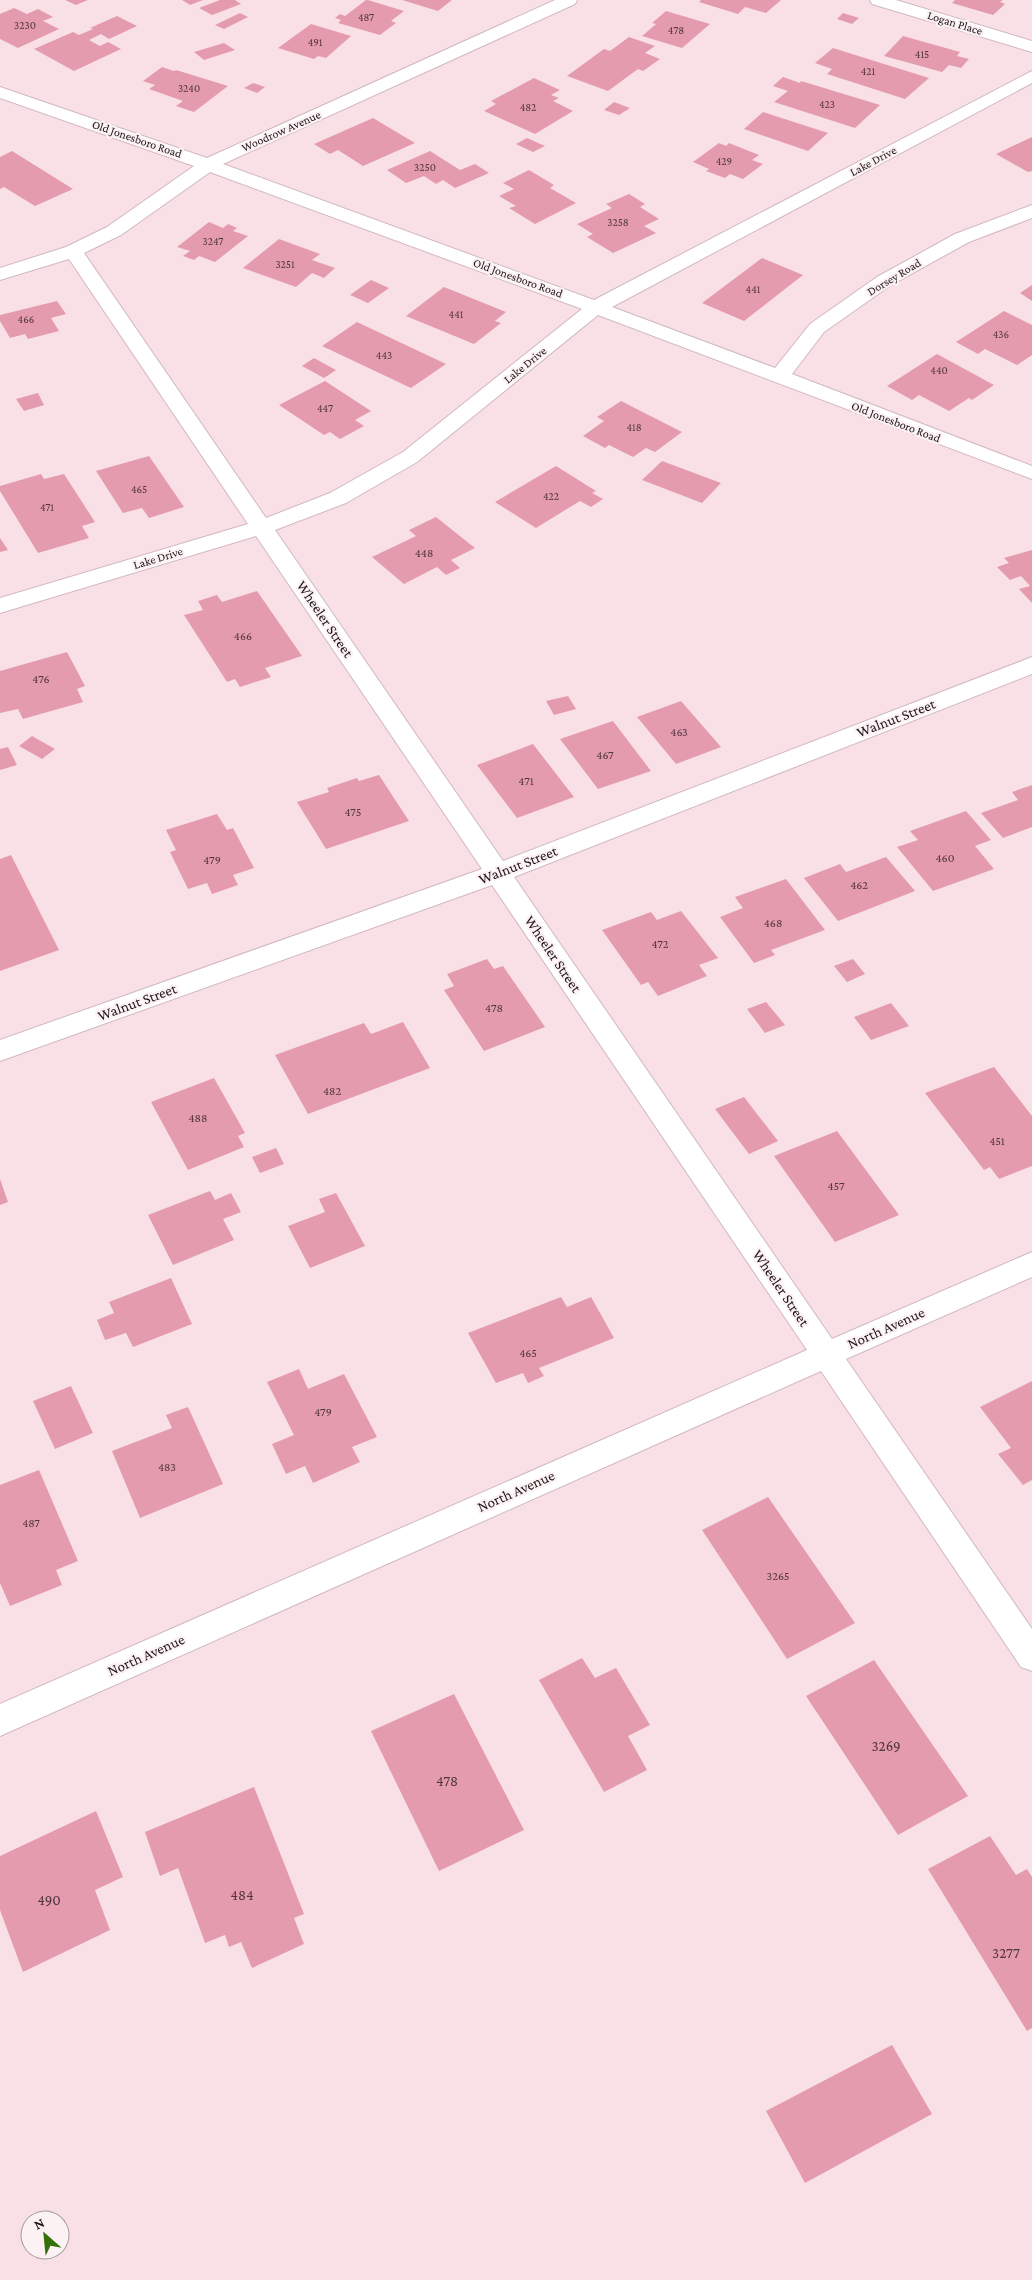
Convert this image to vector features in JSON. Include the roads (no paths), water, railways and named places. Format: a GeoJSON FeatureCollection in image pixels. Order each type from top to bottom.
{"type":"FeatureCollection","features":[{"type":"Feature","properties":{"kind":"street","name":"Woodrow Avenue"},"geometry":{"type":"LineString","coordinates":[[0,274],[73,251],[114,231],[209,164],[569,0]]}},
{"type":"Feature","properties":{"kind":"street","name":"Logan Place"},"geometry":{"type":"LineString","coordinates":[[878,0],[1032,47]]}},
{"type":"Feature","properties":{"kind":"street","name":"Lake Drive"},"geometry":{"type":"LineString","coordinates":[[0,606],[262,527],[338,498],[410,457],[596,308],[1032,76]]}},
{"type":"Feature","properties":{"kind":"street","name":"Old Jonesboro Road"},"geometry":{"type":"LineString","coordinates":[[0,92],[209,164],[596,308],[1032,474]]}},
{"type":"Feature","properties":{"kind":"street","name":"Dorsey Road"},"geometry":{"type":"LineString","coordinates":[[779,377],[817,328],[884,281],[962,238],[1032,211]]}},
{"type":"Feature","properties":{"kind":"street","name":"Wheeler Street"},"geometry":{"type":"LineString","coordinates":[[73,251],[1032,1656]]}},
{"type":"Feature","properties":{"kind":"street","name":"Walnut Street"},"geometry":{"type":"LineString","coordinates":[[0,1051],[498,873],[1032,665]]}},
{"type":"Feature","properties":{"kind":"street","name":"North Avenue"},"geometry":{"type":"LineString","coordinates":[[0,1720],[1032,1264]]}}]}
